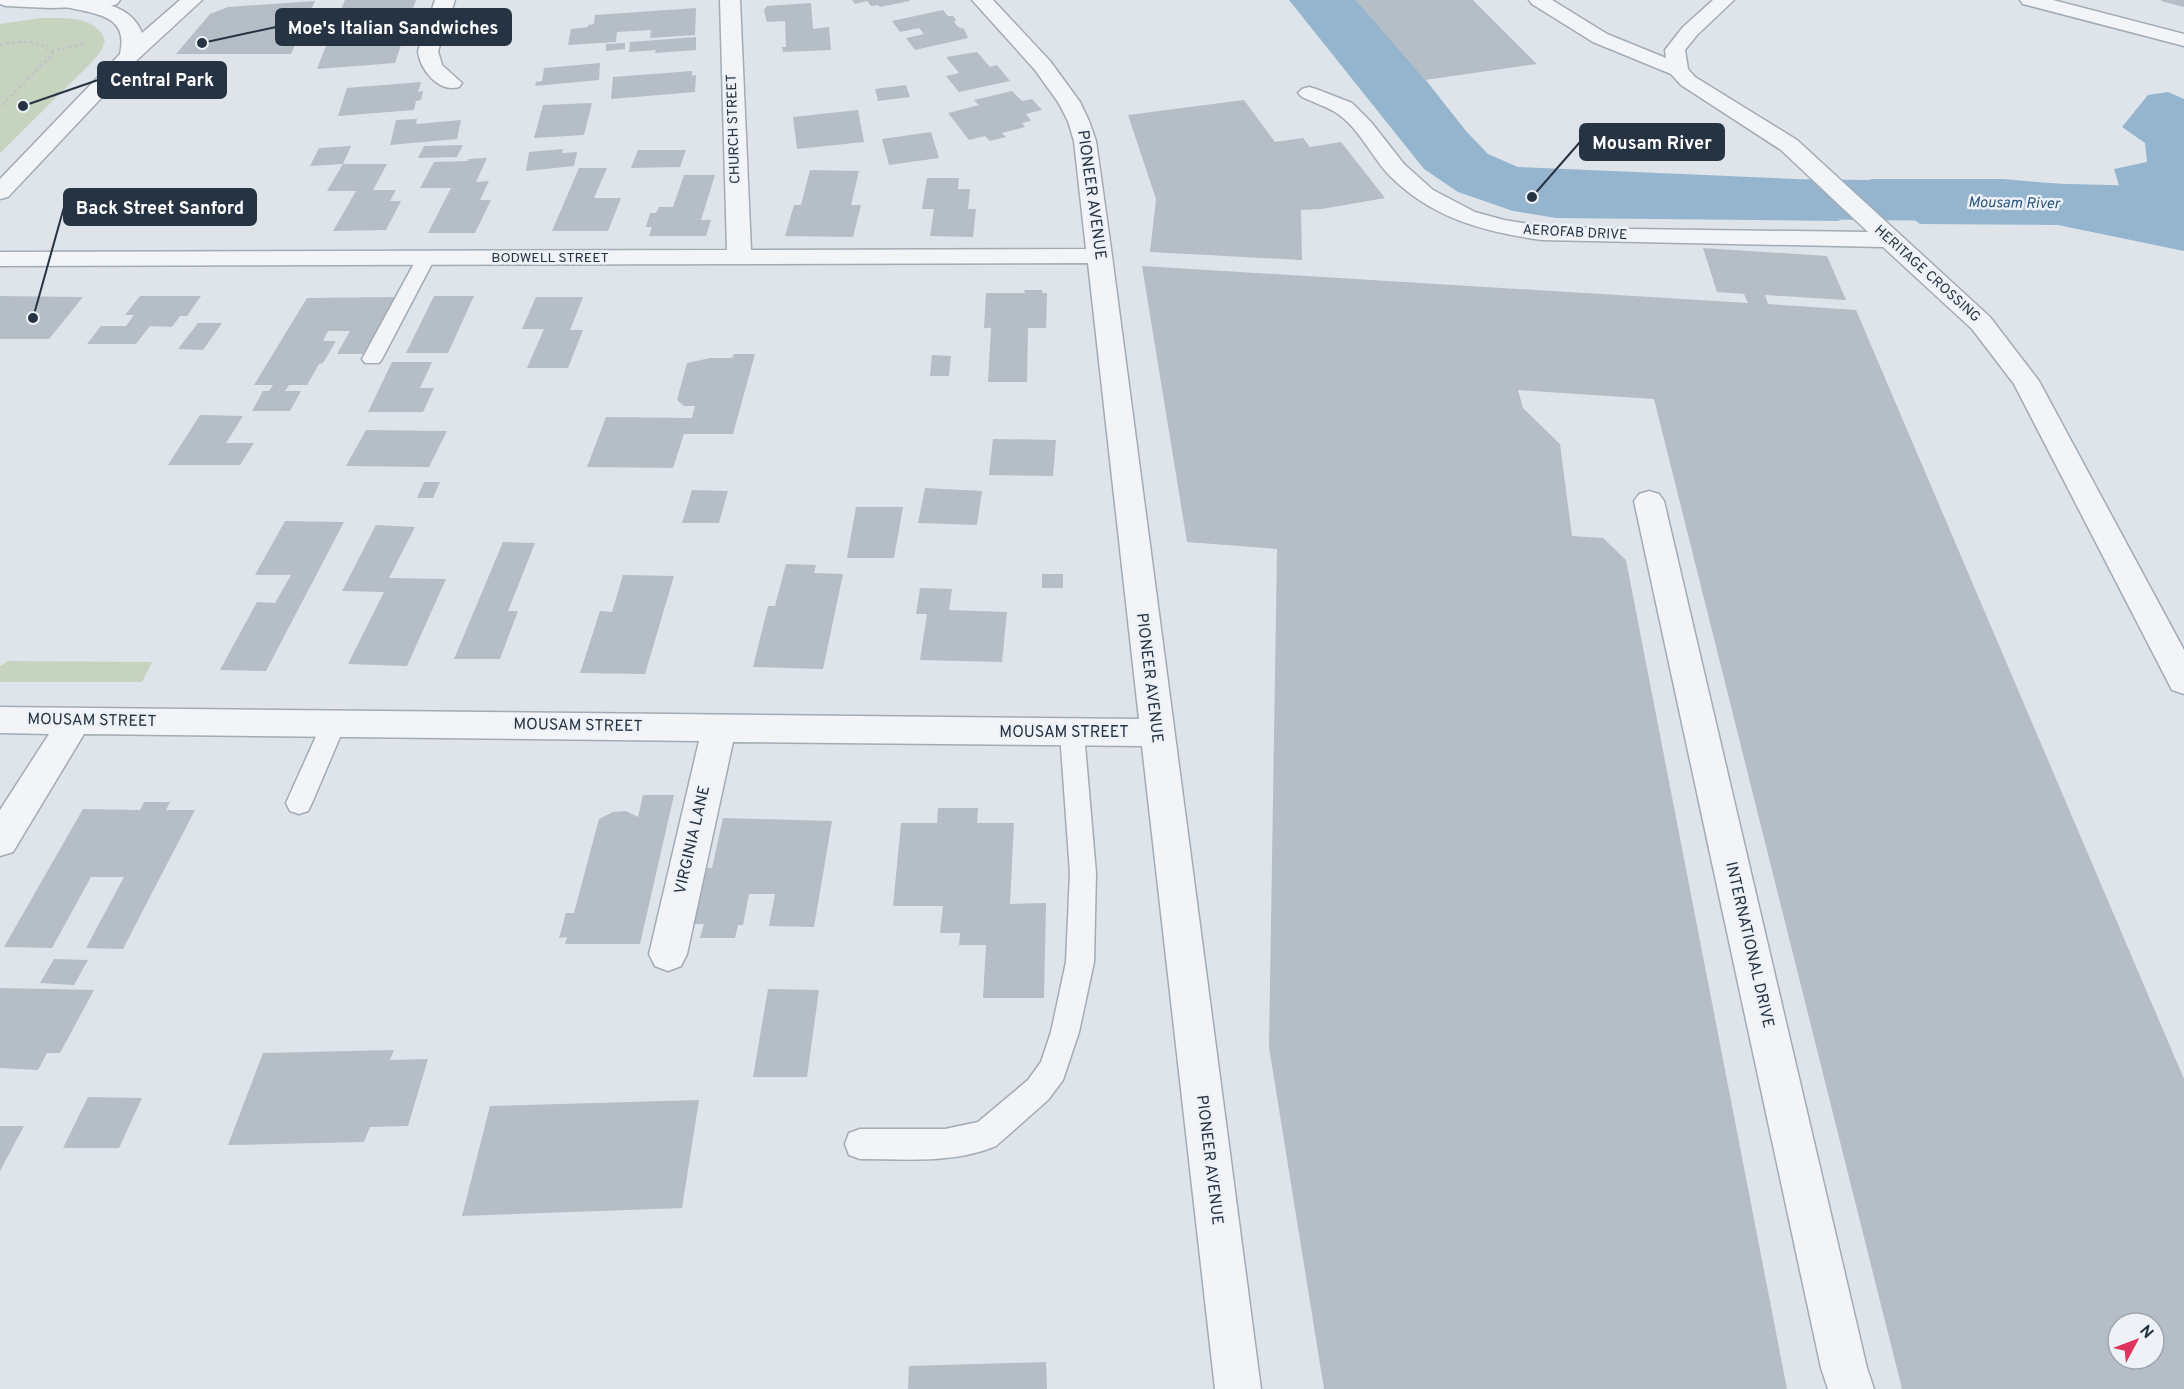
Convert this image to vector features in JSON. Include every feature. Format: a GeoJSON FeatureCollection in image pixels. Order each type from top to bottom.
{"type":"FeatureCollection","features":[{"type":"Feature","properties":{"kind":"street"},"geometry":{"type":"LineString","coordinates":[[6,0],[69,2],[110,0]]}},
{"type":"Feature","properties":{"kind":"street"},"geometry":{"type":"LineString","coordinates":[[0,192],[130,56],[192,0]]}},
{"type":"Feature","properties":{"kind":"street"},"geometry":{"type":"LineString","coordinates":[[445,0],[428,51],[428,59],[430,66],[452,83]]}},
{"type":"Feature","properties":{"kind":"street","name":"CHURCH STREET"},"geometry":{"type":"LineString","coordinates":[[730,0],[738,257]]}},
{"type":"Feature","properties":{"kind":"street","name":"PIONEER AVENUE"},"geometry":{"type":"LineString","coordinates":[[982,0],[1061,91],[1081,124],[1100,256],[1156,734],[1238,1389]]}},
{"type":"Feature","properties":{"kind":"street"},"geometry":{"type":"LineString","coordinates":[[1539,0],[1600,38],[1678,69]]}},
{"type":"Feature","properties":{"kind":"street"},"geometry":{"type":"LineString","coordinates":[[1678,69],[1675,50],[1690,31],[1724,0]]}},
{"type":"Feature","properties":{"kind":"street"},"geometry":{"type":"LineString","coordinates":[[2030,0],[2059,4],[2184,40]]}},
{"type":"Feature","properties":{"kind":"street"},"geometry":{"type":"LineString","coordinates":[[69,2],[106,11],[122,19],[133,38],[130,56]]}},
{"type":"Feature","properties":{"kind":"street","name":"HERITAGE CROSSING"},"geometry":{"type":"LineString","coordinates":[[1678,69],[1688,81],[1789,146],[1981,322],[2026,381],[2184,681]]}},
{"type":"Feature","properties":{"kind":"street","name":"AEROFAB DRIVE"},"geometry":{"type":"LineString","coordinates":[[1309,93],[1344,108],[1363,127],[1396,169],[1425,195],[1467,217],[1501,227],[1542,233],[1629,236],[1882,233]]}},
{"type":"Feature","properties":{"kind":"street","name":"BODWELL STREET"},"geometry":{"type":"LineString","coordinates":[[0,259],[1100,256]]}},
{"type":"Feature","properties":{"kind":"street","name":"INTERNATIONAL DRIVE"},"geometry":{"type":"LineString","coordinates":[[1648,501],[1841,1356],[1851,1389]]}},
{"type":"Feature","properties":{"kind":"street","name":"MOUSAM STREET"},"geometry":{"type":"LineString","coordinates":[[0,720],[1156,734]]}},
{"type":"Feature","properties":{"kind":"street"},"geometry":{"type":"LineString","coordinates":[[0,841],[75,721]]}},
{"type":"Feature","properties":{"kind":"street","name":"VIRGINIA LANE"},"geometry":{"type":"LineString","coordinates":[[668,954],[719,727]]}},
{"type":"Feature","properties":{"kind":"lane"},"geometry":{"type":"LineString","coordinates":[[372,359],[426,258]]}},
{"type":"Feature","properties":{"kind":"lane"},"geometry":{"type":"LineString","coordinates":[[299,803],[334,723]]}},
{"type":"Feature","properties":{"kind":"lane"},"geometry":{"type":"LineString","coordinates":[[860,1144],[945,1144],[985,1135],[1038,1090],[1053,1070],[1065,1032],[1080,962],[1083,873],[1072,733]]}},
{"type":"Feature","properties":{"kind":"path"},"geometry":{"type":"LineString","coordinates":[[0,45],[31,42],[48,46],[53,54],[0,107]]}},
{"type":"Feature","properties":{"kind":"path"},"geometry":{"type":"LineString","coordinates":[[51,51],[91,42]]}},
{"type":"Feature","properties":{"kind":"green space"},"geometry":{"type":"Polygon","coordinates":[[[41,18],[69,18],[87,22],[101,32],[105,40],[94,60],[0,153],[0,24],[41,18]]]}},
{"type":"Feature","properties":{"kind":"green space"},"geometry":{"type":"Polygon","coordinates":[[[8,661],[152,662],[142,682],[0,682],[0,666],[8,661]]]}},
{"type":"Feature","properties":{"kind":"water"},"geometry":{"type":"Polygon","coordinates":[[[1289,0],[1356,0],[1488,154],[1518,167],[1796,179],[1840,221],[1556,218],[1513,211],[1458,192],[1424,169],[1289,0]]]}},
{"type":"Feature","properties":{"kind":"water"},"geometry":{"type":"Polygon","coordinates":[[[2168,92],[2184,99],[2184,251],[2058,225],[1920,224],[1899,208],[1870,179],[2003,179],[2120,189],[2114,169],[2147,162],[2145,143],[2122,127],[2148,95],[2168,92]]]}},
{"type":"Feature","properties":{"kind":"building"},"geometry":{"type":"Polygon","coordinates":[[[345,0],[416,0],[395,63],[317,69],[334,25],[303,28],[291,54],[176,54],[210,14],[228,7],[315,1],[307,19],[324,17],[323,22],[336,21],[345,0]]]}},
{"type":"Feature","properties":{"kind":"building"},"geometry":{"type":"Polygon","coordinates":[[[852,0],[910,1],[880,7],[871,6],[867,1],[855,4],[852,0]]]}},
{"type":"Feature","properties":{"kind":"building"},"geometry":{"type":"Polygon","coordinates":[[[1356,0],[1473,0],[1537,64],[1425,80],[1356,0]]]}},
{"type":"Feature","properties":{"kind":"building"},"geometry":{"type":"Polygon","coordinates":[[[2184,0],[2184,7],[2161,1],[2184,0]]]}},
{"type":"Feature","properties":{"kind":"building"},"geometry":{"type":"Polygon","coordinates":[[[811,3],[813,29],[829,27],[831,50],[783,52],[782,47],[786,47],[785,21],[767,22],[764,10],[767,6],[811,3]]]}},
{"type":"Feature","properties":{"kind":"building"},"geometry":{"type":"Polygon","coordinates":[[[696,8],[695,35],[650,38],[651,30],[617,32],[616,42],[568,45],[571,29],[594,24],[595,15],[696,8]]]}},
{"type":"Feature","properties":{"kind":"building"},"geometry":{"type":"Polygon","coordinates":[[[943,10],[948,16],[953,16],[956,20],[954,22],[958,27],[964,29],[968,38],[915,50],[906,38],[924,34],[919,28],[900,32],[892,21],[943,10]]]}},
{"type":"Feature","properties":{"kind":"building"},"geometry":{"type":"Polygon","coordinates":[[[696,37],[696,50],[629,52],[630,42],[696,37]]]}},
{"type":"Feature","properties":{"kind":"building"},"geometry":{"type":"Polygon","coordinates":[[[625,43],[625,49],[606,51],[606,44],[625,43]]]}},
{"type":"Feature","properties":{"kind":"building"},"geometry":{"type":"Polygon","coordinates":[[[977,52],[990,67],[997,65],[1010,81],[959,92],[946,76],[959,73],[946,57],[977,52]]]}},
{"type":"Feature","properties":{"kind":"building"},"geometry":{"type":"Polygon","coordinates":[[[600,63],[599,80],[535,86],[536,82],[542,81],[544,68],[600,63]]]}},
{"type":"Feature","properties":{"kind":"building"},"geometry":{"type":"Polygon","coordinates":[[[692,71],[692,76],[696,75],[695,92],[611,99],[613,77],[692,71]]]}},
{"type":"Feature","properties":{"kind":"building"},"geometry":{"type":"Polygon","coordinates":[[[421,82],[418,92],[423,91],[421,100],[416,101],[414,110],[338,116],[347,88],[421,82]]]}},
{"type":"Feature","properties":{"kind":"building"},"geometry":{"type":"Polygon","coordinates":[[[906,85],[910,97],[878,101],[875,89],[906,85]]]}},
{"type":"Feature","properties":{"kind":"building"},"geometry":{"type":"Polygon","coordinates":[[[1012,91],[1022,101],[1032,99],[1042,110],[1026,114],[1031,121],[1022,123],[1025,127],[1002,133],[1006,137],[990,141],[985,136],[969,140],[948,113],[979,105],[974,100],[1012,91]]]}},
{"type":"Feature","properties":{"kind":"building"},"geometry":{"type":"Polygon","coordinates":[[[1244,100],[1275,142],[1303,138],[1310,147],[1341,142],[1385,198],[1322,209],[1301,210],[1302,260],[1150,252],[1156,199],[1128,115],[1244,100]]]}},
{"type":"Feature","properties":{"kind":"building"},"geometry":{"type":"Polygon","coordinates":[[[592,103],[584,135],[534,138],[543,105],[592,103]]]}},
{"type":"Feature","properties":{"kind":"building"},"geometry":{"type":"Polygon","coordinates":[[[858,110],[864,142],[797,149],[793,117],[858,110]]]}},
{"type":"Feature","properties":{"kind":"building"},"geometry":{"type":"Polygon","coordinates":[[[417,119],[416,124],[461,120],[457,139],[390,145],[396,120],[417,119]]]}},
{"type":"Feature","properties":{"kind":"building"},"geometry":{"type":"Polygon","coordinates":[[[931,132],[939,158],[889,165],[882,139],[931,132]]]}},
{"type":"Feature","properties":{"kind":"building"},"geometry":{"type":"Polygon","coordinates":[[[463,145],[457,157],[418,158],[424,146],[463,145]]]}},
{"type":"Feature","properties":{"kind":"building"},"geometry":{"type":"Polygon","coordinates":[[[351,146],[343,164],[310,166],[319,148],[351,146]]]}},
{"type":"Feature","properties":{"kind":"building"},"geometry":{"type":"Polygon","coordinates":[[[563,149],[562,153],[577,152],[574,166],[526,171],[529,152],[563,149]]]}},
{"type":"Feature","properties":{"kind":"building"},"geometry":{"type":"Polygon","coordinates":[[[638,150],[686,150],[680,167],[631,168],[638,150]]]}},
{"type":"Feature","properties":{"kind":"building"},"geometry":{"type":"Polygon","coordinates":[[[487,158],[476,182],[489,181],[480,200],[491,200],[475,233],[428,233],[451,188],[420,188],[434,162],[487,158]]]}},
{"type":"Feature","properties":{"kind":"building"},"geometry":{"type":"Polygon","coordinates":[[[343,164],[387,164],[373,190],[396,190],[390,201],[401,201],[386,230],[333,231],[356,191],[327,191],[343,164]]]}},
{"type":"Feature","properties":{"kind":"building"},"geometry":{"type":"Polygon","coordinates":[[[579,168],[607,168],[594,198],[621,198],[608,231],[552,231],[579,168]]]}},
{"type":"Feature","properties":{"kind":"building"},"geometry":{"type":"Polygon","coordinates":[[[810,170],[859,171],[851,205],[861,205],[853,237],[785,236],[794,205],[801,205],[810,170]]]}},
{"type":"Feature","properties":{"kind":"building"},"geometry":{"type":"Polygon","coordinates":[[[684,175],[715,175],[701,220],[711,220],[706,236],[649,236],[652,227],[646,227],[650,213],[656,213],[659,207],[673,207],[684,175]]]}},
{"type":"Feature","properties":{"kind":"building"},"geometry":{"type":"Polygon","coordinates":[[[927,178],[959,178],[958,189],[970,189],[968,209],[976,209],[973,237],[930,236],[934,209],[922,209],[927,178]]]}},
{"type":"Feature","properties":{"kind":"building"},"geometry":{"type":"Polygon","coordinates":[[[1703,248],[1827,256],[1846,300],[1765,295],[1768,304],[1856,310],[2184,1079],[2184,1389],[1902,1389],[1654,399],[1518,390],[1523,408],[1560,444],[1572,536],[1603,538],[1626,560],[1787,1389],[1324,1389],[1269,1047],[1277,549],[1187,542],[1142,266],[1748,303],[1744,294],[1717,292],[1703,248]]]}},
{"type":"Feature","properties":{"kind":"building"},"geometry":{"type":"Polygon","coordinates":[[[1024,290],[1042,290],[1042,293],[1047,293],[1046,328],[1028,328],[1027,382],[988,382],[991,328],[984,328],[986,293],[1025,293],[1024,290]]]}},
{"type":"Feature","properties":{"kind":"building"},"geometry":{"type":"Polygon","coordinates":[[[0,296],[83,297],[49,339],[0,339],[0,296]]]}},
{"type":"Feature","properties":{"kind":"building"},"geometry":{"type":"Polygon","coordinates":[[[140,296],[201,296],[187,316],[180,316],[172,327],[150,326],[136,344],[87,344],[101,326],[126,326],[134,315],[125,315],[140,296]]]}},
{"type":"Feature","properties":{"kind":"building"},"geometry":{"type":"Polygon","coordinates":[[[434,296],[474,296],[448,353],[406,353],[434,296]]]}},
{"type":"Feature","properties":{"kind":"building"},"geometry":{"type":"Polygon","coordinates":[[[395,297],[364,354],[337,354],[350,331],[328,331],[323,341],[336,341],[323,363],[319,364],[307,385],[289,385],[285,391],[301,391],[290,411],[252,411],[263,391],[269,391],[273,385],[254,385],[307,298],[395,297]]]}},
{"type":"Feature","properties":{"kind":"building"},"geometry":{"type":"Polygon","coordinates":[[[536,297],[583,297],[570,330],[583,330],[568,368],[527,368],[544,329],[522,329],[536,297]]]}},
{"type":"Feature","properties":{"kind":"building"},"geometry":{"type":"Polygon","coordinates":[[[198,323],[222,323],[203,350],[178,349],[198,323]]]}},
{"type":"Feature","properties":{"kind":"building"},"geometry":{"type":"Polygon","coordinates":[[[734,354],[755,354],[733,434],[684,434],[673,468],[587,467],[606,417],[692,418],[695,406],[684,406],[677,400],[687,363],[710,358],[732,358],[734,354]]]}},
{"type":"Feature","properties":{"kind":"building"},"geometry":{"type":"Polygon","coordinates":[[[932,355],[951,356],[949,376],[930,376],[932,355]]]}},
{"type":"Feature","properties":{"kind":"building"},"geometry":{"type":"Polygon","coordinates":[[[392,362],[432,362],[420,388],[434,388],[423,412],[368,412],[392,362]]]}},
{"type":"Feature","properties":{"kind":"building"},"geometry":{"type":"Polygon","coordinates":[[[200,415],[243,416],[226,443],[254,443],[240,465],[168,465],[200,415]]]}},
{"type":"Feature","properties":{"kind":"building"},"geometry":{"type":"Polygon","coordinates":[[[366,430],[447,431],[429,467],[346,466],[366,430]]]}},
{"type":"Feature","properties":{"kind":"building"},"geometry":{"type":"Polygon","coordinates":[[[993,439],[1056,440],[1053,476],[989,475],[993,439]]]}},
{"type":"Feature","properties":{"kind":"building"},"geometry":{"type":"Polygon","coordinates":[[[424,482],[440,482],[433,498],[417,498],[424,482]]]}},
{"type":"Feature","properties":{"kind":"building"},"geometry":{"type":"Polygon","coordinates":[[[925,488],[982,491],[977,525],[918,523],[925,488]]]}},
{"type":"Feature","properties":{"kind":"building"},"geometry":{"type":"Polygon","coordinates":[[[692,490],[728,491],[719,523],[682,523],[692,490]]]}},
{"type":"Feature","properties":{"kind":"building"},"geometry":{"type":"Polygon","coordinates":[[[856,507],[903,507],[894,558],[847,558],[856,507]]]}},
{"type":"Feature","properties":{"kind":"building"},"geometry":{"type":"Polygon","coordinates":[[[285,521],[344,522],[266,671],[220,670],[257,602],[275,603],[291,575],[255,575],[285,521]]]}},
{"type":"Feature","properties":{"kind":"building"},"geometry":{"type":"Polygon","coordinates":[[[376,525],[415,527],[389,578],[446,579],[407,666],[348,664],[384,592],[342,591],[376,525]]]}},
{"type":"Feature","properties":{"kind":"building"},"geometry":{"type":"Polygon","coordinates":[[[503,542],[535,543],[508,611],[518,611],[500,659],[454,659],[503,542]]]}},
{"type":"Feature","properties":{"kind":"building"},"geometry":{"type":"Polygon","coordinates":[[[786,564],[816,565],[814,573],[843,574],[823,669],[753,667],[768,606],[775,606],[786,564]]]}},
{"type":"Feature","properties":{"kind":"building"},"geometry":{"type":"Polygon","coordinates":[[[1042,574],[1063,574],[1063,588],[1042,588],[1042,574]]]}},
{"type":"Feature","properties":{"kind":"building"},"geometry":{"type":"Polygon","coordinates":[[[623,575],[674,576],[645,674],[580,673],[600,611],[612,612],[623,575]]]}},
{"type":"Feature","properties":{"kind":"building"},"geometry":{"type":"Polygon","coordinates":[[[920,588],[952,589],[949,610],[1007,612],[1002,662],[920,660],[927,614],[916,614],[920,588]]]}},
{"type":"Feature","properties":{"kind":"building"},"geometry":{"type":"Polygon","coordinates":[[[643,795],[674,795],[640,944],[565,944],[567,937],[559,938],[566,913],[574,913],[599,819],[613,812],[626,811],[638,817],[643,795]]]}},
{"type":"Feature","properties":{"kind":"building"},"geometry":{"type":"Polygon","coordinates":[[[144,802],[170,802],[166,810],[195,810],[123,949],[86,948],[124,877],[91,877],[52,948],[4,947],[83,809],[140,810],[144,802]]]}},
{"type":"Feature","properties":{"kind":"building"},"geometry":{"type":"Polygon","coordinates":[[[938,808],[978,808],[977,823],[1014,823],[1010,904],[1046,903],[1044,998],[983,998],[986,945],[959,945],[960,933],[940,933],[943,906],[893,906],[901,823],[937,823],[938,808]]]}},
{"type":"Feature","properties":{"kind":"building"},"geometry":{"type":"Polygon","coordinates":[[[723,818],[832,821],[814,927],[769,926],[775,894],[749,894],[743,925],[738,925],[735,938],[700,938],[704,924],[684,924],[698,868],[712,868],[723,818]]]}},
{"type":"Feature","properties":{"kind":"building"},"geometry":{"type":"Polygon","coordinates":[[[54,959],[88,960],[74,985],[40,983],[54,959]]]}},
{"type":"Feature","properties":{"kind":"building"},"geometry":{"type":"Polygon","coordinates":[[[0,988],[94,990],[60,1053],[47,1053],[38,1070],[0,1068],[0,988]]]}},
{"type":"Feature","properties":{"kind":"building"},"geometry":{"type":"Polygon","coordinates":[[[768,989],[819,990],[807,1077],[753,1077],[768,989]]]}},
{"type":"Feature","properties":{"kind":"building"},"geometry":{"type":"Polygon","coordinates":[[[394,1050],[390,1060],[428,1059],[408,1126],[370,1127],[364,1142],[228,1145],[263,1053],[394,1050]]]}},
{"type":"Feature","properties":{"kind":"building"},"geometry":{"type":"Polygon","coordinates":[[[88,1097],[142,1098],[119,1148],[63,1148],[88,1097]]]}},
{"type":"Feature","properties":{"kind":"building"},"geometry":{"type":"Polygon","coordinates":[[[699,1100],[682,1208],[462,1216],[490,1106],[699,1100]]]}},
{"type":"Feature","properties":{"kind":"building"},"geometry":{"type":"Polygon","coordinates":[[[0,1126],[24,1126],[0,1171],[0,1126]]]}},
{"type":"Feature","properties":{"kind":"building"},"geometry":{"type":"Polygon","coordinates":[[[1046,1362],[1047,1389],[908,1389],[909,1366],[1046,1362]]]}},
{"type":"Feature","properties":{"kind":"waterway","name":"Mousam River"},"geometry":{"type":"LineString","coordinates":[[1685,198],[1957,201],[2184,207]]}},
{"type":"Feature","properties":{"kind":"place","name":"Moe's Italian Sandwiches"},"geometry":{"type":"Point","coordinates":[202,43]}},
{"type":"Feature","properties":{"kind":"place","name":"Central Park"},"geometry":{"type":"Point","coordinates":[23,106]}},
{"type":"Feature","properties":{"kind":"place","name":"Mousam River"},"geometry":{"type":"Point","coordinates":[1532,197]}},
{"type":"Feature","properties":{"kind":"place","name":"Back Street Sanford"},"geometry":{"type":"Point","coordinates":[33,318]}}]}
